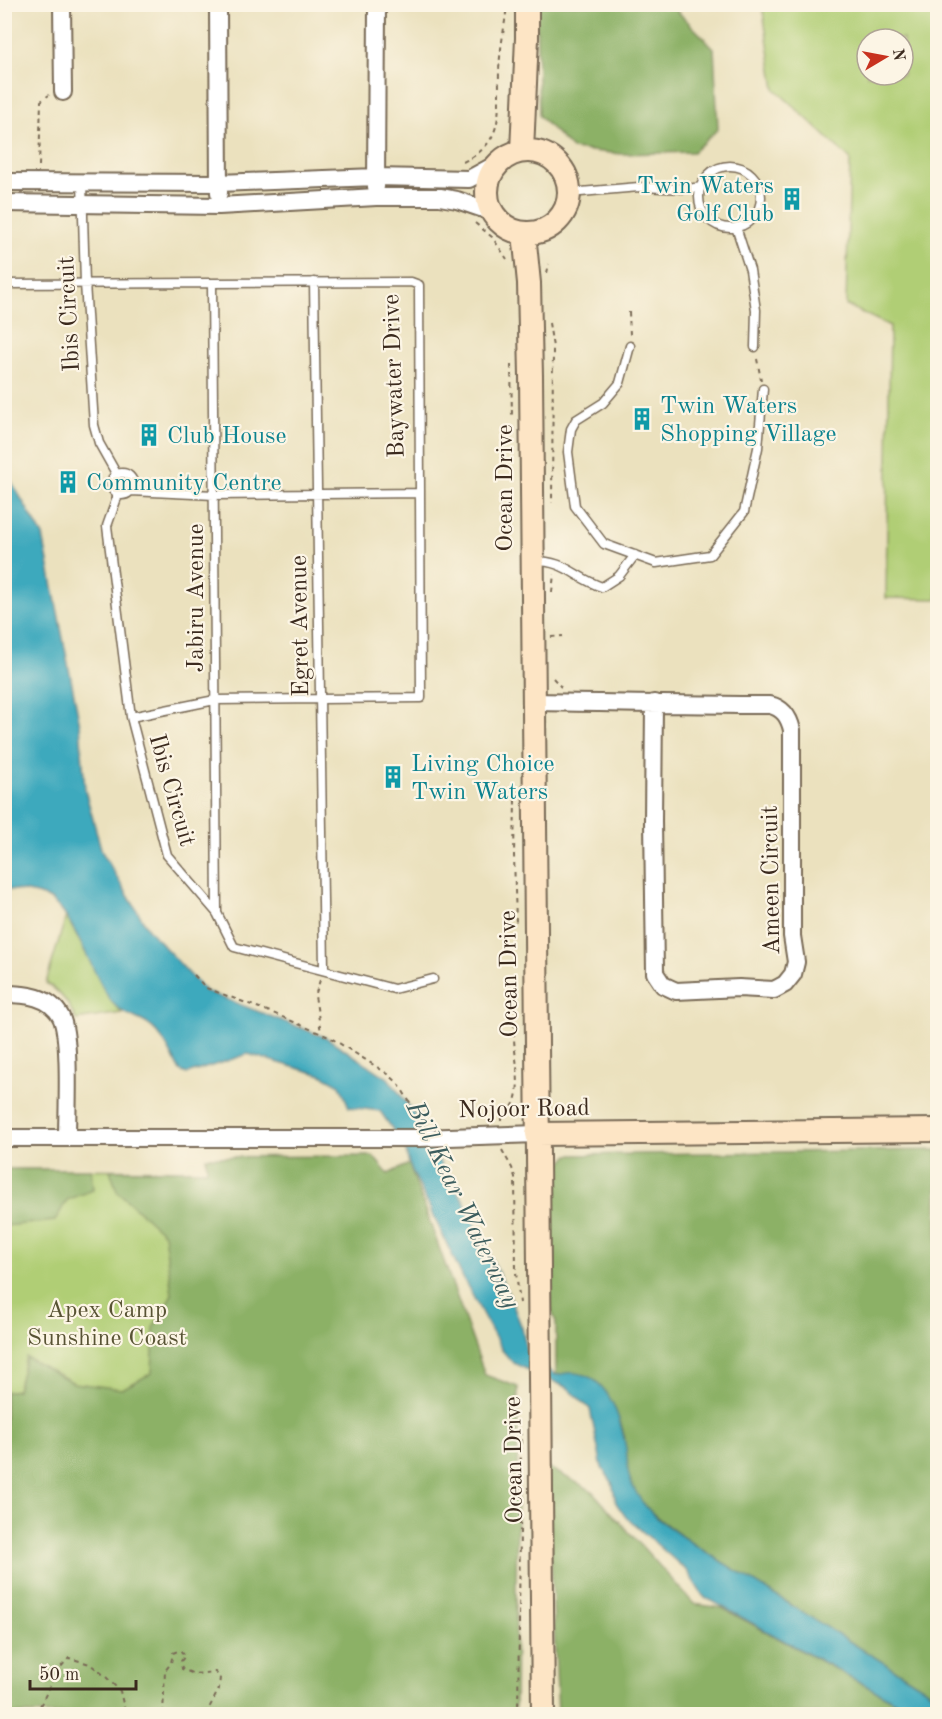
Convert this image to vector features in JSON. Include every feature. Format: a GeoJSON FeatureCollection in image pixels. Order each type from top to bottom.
{"type":"FeatureCollection","features":[{"type":"Feature","properties":{"kind":"street"},"geometry":{"type":"LineString","coordinates":[[62,4],[63,92]]}},
{"type":"Feature","properties":{"kind":"street"},"geometry":{"type":"LineString","coordinates":[[218,4],[219,206]]}},
{"type":"Feature","properties":{"kind":"street"},"geometry":{"type":"LineString","coordinates":[[376,4],[376,196]]}},
{"type":"Feature","properties":{"kind":"street"},"geometry":{"type":"LineString","coordinates":[[522,151],[527,4]]}},
{"type":"Feature","properties":{"kind":"street"},"geometry":{"type":"LineString","coordinates":[[4,182],[219,183],[376,177],[469,179],[510,155],[522,151],[536,152],[549,157],[560,166],[569,193],[560,218],[550,227],[537,232],[524,233],[483,217],[457,200],[440,197],[376,196],[219,206],[4,203]]}},
{"type":"Feature","properties":{"kind":"street"},"geometry":{"type":"LineString","coordinates":[[483,217],[490,177],[500,162]]}},
{"type":"Feature","properties":{"kind":"street","name":"Ocean Drive"},"geometry":{"type":"LineString","coordinates":[[524,233],[529,283],[543,562],[533,702],[543,1714]]}},
{"type":"Feature","properties":{"kind":"street","name":"Ameen Circuit"},"geometry":{"type":"LineString","coordinates":[[533,702],[654,703],[770,705],[782,711],[790,722],[792,730],[792,936],[796,962],[793,974],[780,987],[768,990],[739,988],[676,991],[663,985],[655,973],[652,821],[654,703]]}},
{"type":"Feature","properties":{"kind":"street"},"geometry":{"type":"LineString","coordinates":[[4,994],[27,993],[46,1001],[61,1017],[67,1046],[67,1138]]}},
{"type":"Feature","properties":{"kind":"street","name":"Nojoor Road"},"geometry":{"type":"LineString","coordinates":[[4,1138],[390,1139],[503,1134],[938,1131]]}},
{"type":"Feature","properties":{"kind":"lane"},"geometry":{"type":"LineString","coordinates":[[724,166],[740,168],[754,177],[760,191],[759,207],[750,220],[736,227],[720,226],[707,217],[700,203],[701,187],[710,173],[724,166]]}},
{"type":"Feature","properties":{"kind":"lane","name":"Ibis Circuit"},"geometry":{"type":"LineString","coordinates":[[82,182],[85,284],[94,425],[99,443],[117,474]]}},
{"type":"Feature","properties":{"kind":"lane"},"geometry":{"type":"LineString","coordinates":[[569,193],[639,187],[688,189],[701,187]]}},
{"type":"Feature","properties":{"kind":"lane"},"geometry":{"type":"LineString","coordinates":[[736,227],[752,280],[756,310],[755,347]]}},
{"type":"Feature","properties":{"kind":"lane","name":"Egret Avenue"},"geometry":{"type":"LineString","coordinates":[[314,282],[324,969]]}},
{"type":"Feature","properties":{"kind":"lane","name":"Baywater Drive"},"geometry":{"type":"LineString","coordinates":[[4,284],[411,282],[419,285],[421,698],[320,699]]}},
{"type":"Feature","properties":{"kind":"lane","name":"Jabiru Avenue"},"geometry":{"type":"LineString","coordinates":[[212,283],[217,913]]}},
{"type":"Feature","properties":{"kind":"lane"},"geometry":{"type":"LineString","coordinates":[[630,346],[620,383],[603,403],[576,420],[571,429],[568,453],[575,506],[604,544],[656,563],[710,555],[744,512],[758,448],[763,389]]}},
{"type":"Feature","properties":{"kind":"lane"},"geometry":{"type":"LineString","coordinates":[[124,473],[131,477],[133,483],[131,491],[126,495],[118,495],[114,492],[111,485],[112,479],[117,474],[124,473]]}},
{"type":"Feature","properties":{"kind":"lane"},"geometry":{"type":"LineString","coordinates":[[131,491],[214,495],[420,493]]}},
{"type":"Feature","properties":{"kind":"lane","name":"Ibis Circuit"},"geometry":{"type":"LineString","coordinates":[[118,495],[107,526],[131,717],[167,855],[217,913],[234,947],[394,989],[433,979]]}},
{"type":"Feature","properties":{"kind":"lane"},"geometry":{"type":"LineString","coordinates":[[543,562],[569,568],[587,582],[602,587],[619,576],[635,555]]}},
{"type":"Feature","properties":{"kind":"lane"},"geometry":{"type":"LineString","coordinates":[[131,717],[215,700],[320,699]]}},
{"type":"Feature","properties":{"kind":"path"},"geometry":{"type":"LineString","coordinates":[[440,177],[439,168],[456,165],[473,157],[491,141],[499,111],[499,68],[507,4]]}},
{"type":"Feature","properties":{"kind":"path"},"geometry":{"type":"LineString","coordinates":[[39,182],[41,101],[51,93],[63,92]]}},
{"type":"Feature","properties":{"kind":"path"},"geometry":{"type":"LineString","coordinates":[[483,217],[492,237],[509,263]]}},
{"type":"Feature","properties":{"kind":"path"},"geometry":{"type":"LineString","coordinates":[[547,274],[549,264]]}},
{"type":"Feature","properties":{"kind":"path"},"geometry":{"type":"LineString","coordinates":[[629,312],[630,346]]}},
{"type":"Feature","properties":{"kind":"path"},"geometry":{"type":"LineString","coordinates":[[548,315],[553,347],[552,507]]}},
{"type":"Feature","properties":{"kind":"path"},"geometry":{"type":"LineString","coordinates":[[755,347],[763,389]]}},
{"type":"Feature","properties":{"kind":"path"},"geometry":{"type":"LineString","coordinates":[[511,365],[512,422]]}},
{"type":"Feature","properties":{"kind":"path"},"geometry":{"type":"LineString","coordinates":[[543,562],[555,580],[551,598]]}},
{"type":"Feature","properties":{"kind":"path"},"geometry":{"type":"LineString","coordinates":[[551,645],[551,637],[563,636]]}},
{"type":"Feature","properties":{"kind":"path"},"geometry":{"type":"LineString","coordinates":[[552,675],[561,688],[561,702]]}},
{"type":"Feature","properties":{"kind":"path"},"geometry":{"type":"LineString","coordinates":[[515,799],[514,855],[517,925]]}},
{"type":"Feature","properties":{"kind":"path"},"geometry":{"type":"LineString","coordinates":[[321,1032],[315,996],[324,969]]}},
{"type":"Feature","properties":{"kind":"path"},"geometry":{"type":"LineString","coordinates":[[194,975],[206,988],[321,1032],[393,1078],[420,1119]]}},
{"type":"Feature","properties":{"kind":"path"},"geometry":{"type":"LineString","coordinates":[[518,991],[514,1034],[518,1084],[516,1098],[506,1116],[502,1118],[502,1152],[512,1168],[514,1177],[516,1273],[521,1312]]}},
{"type":"Feature","properties":{"kind":"path"},"geometry":{"type":"LineString","coordinates":[[518,1714],[521,1433]]}},
{"type":"Feature","properties":{"kind":"path"},"geometry":{"type":"LineString","coordinates":[[163,1714],[165,1671],[171,1664],[172,1653],[180,1650],[185,1656],[181,1661],[182,1669],[194,1674],[215,1672],[220,1677],[219,1689],[206,1714]]}},
{"type":"Feature","properties":{"kind":"path"},"geometry":{"type":"LineString","coordinates":[[36,1714],[58,1670],[69,1658],[90,1664],[120,1691],[124,1708],[119,1714]]}},
{"type":"Feature","properties":{"kind":"path"},"geometry":{"type":"LineString","coordinates":[[4,1673],[11,1714]]}},
{"type":"Feature","properties":{"kind":"green space"},"geometry":{"type":"Polygon","coordinates":[[[664,4],[672,6],[714,48],[718,129],[693,152],[622,154],[572,149],[539,116],[536,5],[664,4]]]}},
{"type":"Feature","properties":{"kind":"green space","name":"Twin Waters Golf Club"},"geometry":{"type":"Polygon","coordinates":[[[762,5],[937,5],[937,599],[886,598],[890,326],[846,305],[850,159],[775,89],[762,5]]]}},
{"type":"Feature","properties":{"kind":"green space"},"geometry":{"type":"Polygon","coordinates":[[[66,916],[112,1002],[122,1013],[76,1020],[64,999],[46,983],[66,916]]]}},
{"type":"Feature","properties":{"kind":"green space"},"geometry":{"type":"Polygon","coordinates":[[[937,1150],[937,1696],[690,1542],[651,1512],[643,1503],[630,1483],[624,1436],[617,1416],[575,1373],[556,1375],[556,1322],[551,1309],[550,1176],[569,1155],[937,1150]]]}},
{"type":"Feature","properties":{"kind":"green space"},"geometry":{"type":"Polygon","coordinates":[[[373,1156],[388,1174],[409,1164],[485,1375],[518,1387],[515,1714],[5,1714],[5,1392],[17,1390],[26,1357],[74,1383],[122,1389],[152,1373],[154,1326],[172,1294],[164,1234],[117,1191],[110,1170],[207,1170],[206,1157],[373,1156]]]}},
{"type":"Feature","properties":{"kind":"green space","name":"Apex Camp Sunshine Coast"},"geometry":{"type":"Polygon","coordinates":[[[4,1169],[207,1170],[211,1475],[5,1478],[4,1169]]]}},
{"type":"Feature","properties":{"kind":"green space"},"geometry":{"type":"Polygon","coordinates":[[[5,1169],[91,1169],[93,1190],[67,1200],[55,1221],[5,1226],[5,1169]]]}},
{"type":"Feature","properties":{"kind":"green space"},"geometry":{"type":"Polygon","coordinates":[[[547,1467],[591,1490],[694,1604],[722,1608],[918,1714],[558,1714],[547,1467]]]}},
{"type":"Feature","properties":{"kind":"water","name":"Bill Kear Waterway"},"geometry":{"type":"Polygon","coordinates":[[[4,469],[43,536],[80,725],[85,790],[102,852],[148,929],[205,991],[327,1038],[388,1078],[411,1109],[452,1185],[463,1199],[509,1295],[522,1328],[527,1351],[533,1360],[556,1375],[572,1373],[586,1376],[605,1390],[621,1425],[630,1480],[647,1508],[690,1542],[937,1696],[937,1714],[918,1714],[703,1596],[687,1571],[625,1516],[616,1503],[612,1482],[602,1468],[590,1409],[568,1388],[513,1363],[502,1350],[463,1278],[409,1164],[405,1147],[380,1111],[349,1107],[340,1085],[322,1075],[248,1054],[187,1074],[180,1071],[157,1032],[146,1023],[123,1012],[111,1001],[73,928],[55,904],[36,894],[5,889],[4,469]]]}},
{"type":"Feature","properties":{"kind":"place","name":"Twin Waters Golf Club"},"geometry":{"type":"Point","coordinates":[792,199]}},
{"type":"Feature","properties":{"kind":"place","name":"Twin Waters Shopping Village"},"geometry":{"type":"Point","coordinates":[642,419]}},
{"type":"Feature","properties":{"kind":"place","name":"Club House"},"geometry":{"type":"Point","coordinates":[149,435]}},
{"type":"Feature","properties":{"kind":"place","name":"Community Centre"},"geometry":{"type":"Point","coordinates":[68,482]}},
{"type":"Feature","properties":{"kind":"place","name":"Living Choice Twin Waters"},"geometry":{"type":"Point","coordinates":[393,777]}}]}
